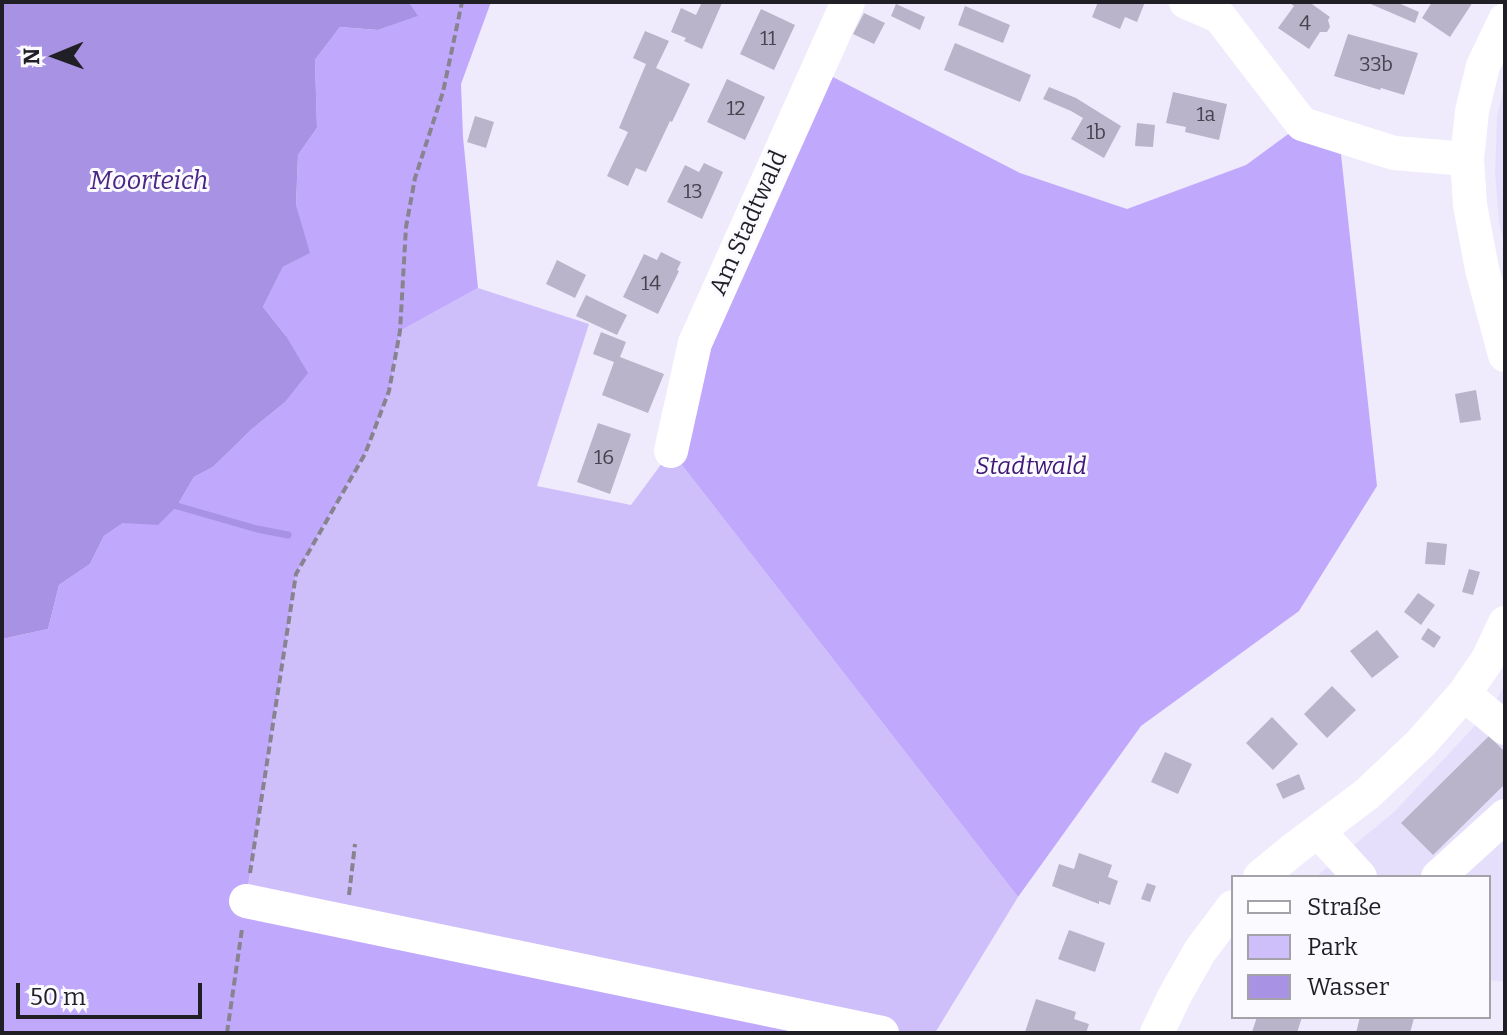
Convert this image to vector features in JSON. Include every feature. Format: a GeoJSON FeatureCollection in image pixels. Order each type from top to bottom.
{"type":"FeatureCollection","features":[{"type":"Feature","properties":{"kind":"street","name":"Am Stadtwald"},"geometry":{"type":"LineString","coordinates":[[671,451],[695,343],[848,2]]}},
{"type":"Feature","properties":{"kind":"street"},"geometry":{"type":"LineString","coordinates":[[1186,2],[1219,16],[1302,124],[1394,153],[1467,159]]}},
{"type":"Feature","properties":{"kind":"street"},"geometry":{"type":"LineString","coordinates":[[1505,20],[1483,66],[1472,111],[1467,159],[1472,218],[1505,355]]}},
{"type":"Feature","properties":{"kind":"street"},"geometry":{"type":"LineString","coordinates":[[1263,875],[1367,794],[1421,743],[1464,694],[1488,659],[1505,623]]}},
{"type":"Feature","properties":{"kind":"street"},"geometry":{"type":"LineString","coordinates":[[1464,694],[1505,728]]}},
{"type":"Feature","properties":{"kind":"street"},"geometry":{"type":"LineString","coordinates":[[1440,875],[1505,816]]}},
{"type":"Feature","properties":{"kind":"street"},"geometry":{"type":"LineString","coordinates":[[1318,831],[1358,875]]}},
{"type":"Feature","properties":{"kind":"street"},"geometry":{"type":"LineString","coordinates":[[246,901],[882,1033]]}},
{"type":"Feature","properties":{"kind":"street"},"geometry":{"type":"LineString","coordinates":[[1157,1033],[1200,951],[1231,910]]}},
{"type":"Feature","properties":{"kind":"path"},"geometry":{"type":"LineString","coordinates":[[227,1033],[296,574],[365,454],[389,391],[400,331],[406,227],[415,178],[443,92],[462,2]]}},
{"type":"Feature","properties":{"kind":"path"},"geometry":{"type":"LineString","coordinates":[[345,921],[355,844]]}},
{"type":"Feature","properties":{"kind":"shaded area"},"geometry":{"type":"Polygon","coordinates":[[[1505,84],[1505,247],[1499,222],[1495,173],[1497,116],[1505,84]]]}},
{"type":"Feature","properties":{"kind":"shaded area"},"geometry":{"type":"Polygon","coordinates":[[[1505,684],[1505,982],[1491,980],[1491,875],[1318,875],[1395,811],[1498,697],[1505,684]]]}},
{"type":"Feature","properties":{"kind":"green space"},"geometry":{"type":"Polygon","coordinates":[[[409,2],[491,2],[461,84],[463,137],[478,288],[400,331],[389,391],[365,454],[296,574],[246,900],[882,1033],[2,1033],[2,639],[48,629],[59,585],[90,564],[104,536],[123,523],[177,506],[194,477],[213,467],[284,403],[286,336],[263,307],[283,267],[309,253],[296,206],[298,155],[317,128],[315,60],[340,27],[378,30],[417,16],[409,2]]]}},
{"type":"Feature","properties":{"kind":"green space","name":"Stadtwald"},"geometry":{"type":"Polygon","coordinates":[[[827,74],[1020,173],[1127,209],[1246,165],[1302,124],[1339,136],[1377,486],[1299,611],[1141,726],[1018,897],[671,451],[695,343],[827,74]]]}},
{"type":"Feature","properties":{"kind":"green space"},"geometry":{"type":"Polygon","coordinates":[[[478,288],[589,324],[537,486],[631,505],[671,451],[1018,897],[935,1033],[882,1033],[246,901],[296,574],[365,454],[389,391],[400,331],[478,288]]]}},
{"type":"Feature","properties":{"kind":"water","name":"Moorteich"},"geometry":{"type":"Polygon","coordinates":[[[2,2],[409,2],[418,16],[378,30],[340,27],[315,60],[317,128],[298,155],[296,205],[310,253],[283,267],[263,307],[286,336],[308,373],[284,403],[213,467],[194,477],[177,506],[158,525],[123,523],[104,536],[90,564],[59,585],[48,629],[2,639],[2,2]]]}},
{"type":"Feature","properties":{"kind":"building"},"geometry":{"type":"Polygon","coordinates":[[[702,2],[722,3],[702,49],[671,32],[681,8],[696,15],[702,2]]]}},
{"type":"Feature","properties":{"kind":"building"},"geometry":{"type":"Polygon","coordinates":[[[1098,2],[1145,2],[1137,22],[1125,17],[1120,29],[1092,17],[1098,2]]]}},
{"type":"Feature","properties":{"kind":"building"},"geometry":{"type":"Polygon","coordinates":[[[1288,2],[1309,2],[1330,17],[1327,32],[1320,32],[1309,49],[1278,28],[1294,6],[1288,2]]]}},
{"type":"Feature","properties":{"kind":"building"},"geometry":{"type":"Polygon","coordinates":[[[1366,2],[1396,2],[1419,12],[1415,23],[1366,2]]]}},
{"type":"Feature","properties":{"kind":"building"},"geometry":{"type":"Polygon","coordinates":[[[1432,2],[1473,2],[1450,37],[1422,18],[1432,2]]]}},
{"type":"Feature","properties":{"kind":"building"},"geometry":{"type":"Polygon","coordinates":[[[896,4],[925,17],[920,30],[891,16],[896,4]]]}},
{"type":"Feature","properties":{"kind":"building"},"geometry":{"type":"Polygon","coordinates":[[[965,6],[1010,25],[1003,43],[958,25],[965,6]]]}},
{"type":"Feature","properties":{"kind":"building"},"geometry":{"type":"Polygon","coordinates":[[[761,9],[795,25],[774,70],[740,54],[761,9]]]}},
{"type":"Feature","properties":{"kind":"building"},"geometry":{"type":"Polygon","coordinates":[[[864,13],[885,23],[874,44],[853,34],[864,13]]]}},
{"type":"Feature","properties":{"kind":"building"},"geometry":{"type":"Polygon","coordinates":[[[645,31],[669,41],[656,68],[690,84],[646,172],[636,168],[628,186],[607,176],[628,132],[619,128],[646,64],[633,58],[645,31]]]}},
{"type":"Feature","properties":{"kind":"building"},"geometry":{"type":"Polygon","coordinates":[[[1348,34],[1418,53],[1404,95],[1334,76],[1348,34]]]}},
{"type":"Feature","properties":{"kind":"building"},"geometry":{"type":"Polygon","coordinates":[[[955,43],[1031,75],[1020,102],[944,70],[955,43]]]}},
{"type":"Feature","properties":{"kind":"building"},"geometry":{"type":"Polygon","coordinates":[[[727,79],[765,97],[745,140],[707,122],[727,79]]]}},
{"type":"Feature","properties":{"kind":"building"},"geometry":{"type":"Polygon","coordinates":[[[1049,87],[1076,98],[1121,126],[1104,158],[1071,139],[1083,118],[1043,99],[1049,87]]]}},
{"type":"Feature","properties":{"kind":"building"},"geometry":{"type":"Polygon","coordinates":[[[1173,92],[1227,104],[1219,140],[1185,132],[1186,127],[1166,123],[1173,92]]]}},
{"type":"Feature","properties":{"kind":"building"},"geometry":{"type":"Polygon","coordinates":[[[475,116],[494,122],[486,148],[467,142],[475,116]]]}},
{"type":"Feature","properties":{"kind":"building"},"geometry":{"type":"Polygon","coordinates":[[[1137,123],[1155,125],[1153,147],[1135,146],[1137,123]]]}},
{"type":"Feature","properties":{"kind":"building"},"geometry":{"type":"Polygon","coordinates":[[[704,163],[723,172],[702,219],[667,202],[685,165],[699,172],[704,163]]]}},
{"type":"Feature","properties":{"kind":"building"},"geometry":{"type":"Polygon","coordinates":[[[661,252],[681,262],[658,314],[623,297],[644,254],[657,260],[661,252]]]}},
{"type":"Feature","properties":{"kind":"building"},"geometry":{"type":"Polygon","coordinates":[[[557,260],[586,275],[575,298],[546,284],[557,260]]]}},
{"type":"Feature","properties":{"kind":"building"},"geometry":{"type":"Polygon","coordinates":[[[586,295],[627,315],[617,335],[576,316],[586,295]]]}},
{"type":"Feature","properties":{"kind":"building"},"geometry":{"type":"Polygon","coordinates":[[[601,332],[626,342],[620,357],[664,374],[648,413],[602,395],[614,362],[593,354],[601,332]]]}},
{"type":"Feature","properties":{"kind":"building"},"geometry":{"type":"Polygon","coordinates":[[[1476,390],[1481,420],[1460,423],[1455,394],[1476,390]]]}},
{"type":"Feature","properties":{"kind":"building"},"geometry":{"type":"Polygon","coordinates":[[[598,423],[631,434],[610,494],[577,482],[598,423]]]}},
{"type":"Feature","properties":{"kind":"building"},"geometry":{"type":"Polygon","coordinates":[[[1427,542],[1447,544],[1445,565],[1425,564],[1427,542]]]}},
{"type":"Feature","properties":{"kind":"building"},"geometry":{"type":"Polygon","coordinates":[[[1469,569],[1480,572],[1473,595],[1462,592],[1469,569]]]}},
{"type":"Feature","properties":{"kind":"building"},"geometry":{"type":"Polygon","coordinates":[[[1418,593],[1435,605],[1421,625],[1404,612],[1418,593]]]}},
{"type":"Feature","properties":{"kind":"building"},"geometry":{"type":"Polygon","coordinates":[[[1428,628],[1441,637],[1434,648],[1421,639],[1428,628]]]}},
{"type":"Feature","properties":{"kind":"building"},"geometry":{"type":"Polygon","coordinates":[[[1377,630],[1399,657],[1372,678],[1350,651],[1377,630]]]}},
{"type":"Feature","properties":{"kind":"building"},"geometry":{"type":"Polygon","coordinates":[[[1332,686],[1356,710],[1327,738],[1304,714],[1332,686]]]}},
{"type":"Feature","properties":{"kind":"building"},"geometry":{"type":"Polygon","coordinates":[[[1272,717],[1298,744],[1273,770],[1246,743],[1272,717]]]}},
{"type":"Feature","properties":{"kind":"building"},"geometry":{"type":"Polygon","coordinates":[[[1489,736],[1505,752],[1505,784],[1433,855],[1401,823],[1489,736]]]}},
{"type":"Feature","properties":{"kind":"building"},"geometry":{"type":"Polygon","coordinates":[[[1165,752],[1192,764],[1178,794],[1151,782],[1165,752]]]}},
{"type":"Feature","properties":{"kind":"building"},"geometry":{"type":"Polygon","coordinates":[[[1299,774],[1305,789],[1283,799],[1276,784],[1299,774]]]}},
{"type":"Feature","properties":{"kind":"building"},"geometry":{"type":"Polygon","coordinates":[[[1079,853],[1112,865],[1108,877],[1118,881],[1110,905],[1099,901],[1099,904],[1052,886],[1059,864],[1074,869],[1079,853]]]}},
{"type":"Feature","properties":{"kind":"building"},"geometry":{"type":"Polygon","coordinates":[[[1147,883],[1156,886],[1150,902],[1141,899],[1147,883]]]}},
{"type":"Feature","properties":{"kind":"building"},"geometry":{"type":"Polygon","coordinates":[[[1069,930],[1105,943],[1095,972],[1058,959],[1069,930]]]}},
{"type":"Feature","properties":{"kind":"building"},"geometry":{"type":"Polygon","coordinates":[[[1036,999],[1076,1012],[1074,1019],[1089,1024],[1086,1033],[1025,1032],[1036,999]]]}},
{"type":"Feature","properties":{"kind":"building"},"geometry":{"type":"Polygon","coordinates":[[[1256,1019],[1301,1019],[1297,1033],[1252,1032],[1256,1019]]]}},
{"type":"Feature","properties":{"kind":"building"},"geometry":{"type":"Polygon","coordinates":[[[1360,1019],[1414,1019],[1410,1033],[1356,1033],[1360,1019]]]}},
{"type":"Feature","properties":{"kind":"waterway"},"geometry":{"type":"LineString","coordinates":[[177,506],[288,535]]}}]}
